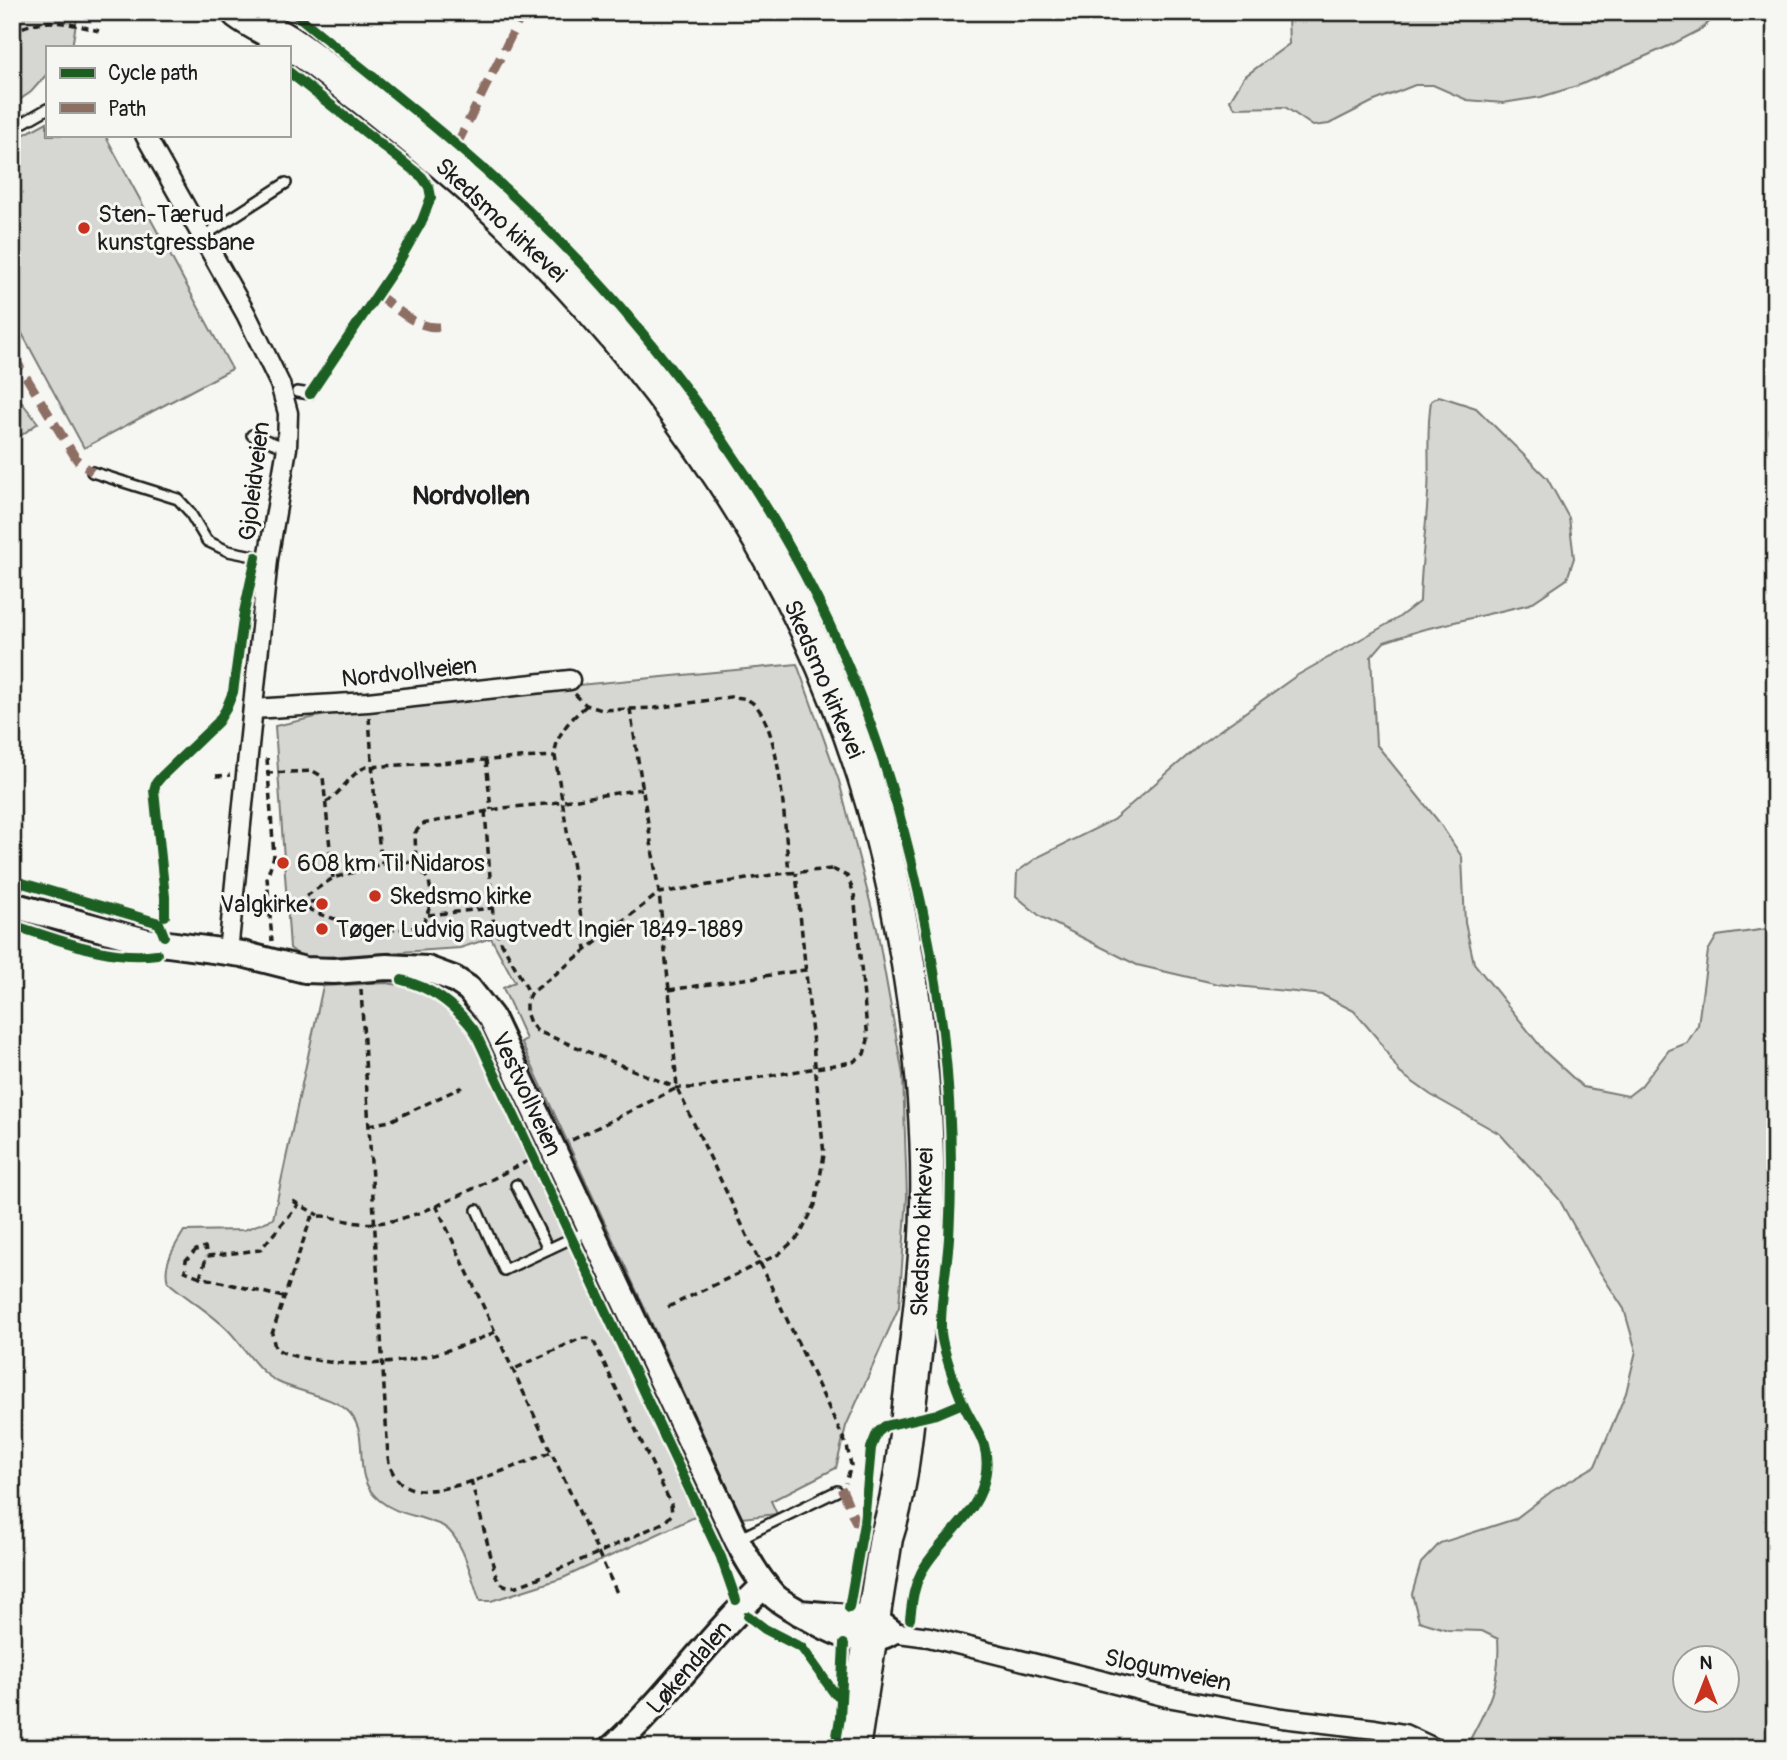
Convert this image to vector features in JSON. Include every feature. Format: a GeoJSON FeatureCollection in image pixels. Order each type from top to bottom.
{"type":"FeatureCollection","features":[{"type":"Feature","properties":{"kind":"highway","name":"Skedsmo kirkevei"},"geometry":{"type":"LineString","coordinates":[[238,12],[290,43],[477,192],[547,261],[611,332],[666,401],[750,526],[804,624],[838,701],[867,785],[898,910],[914,1003],[925,1107],[928,1188],[918,1326],[897,1506],[886,1538],[871,1748]]}},
{"type":"Feature","properties":{"kind":"highway","name":"Skedsmo kirkevei"},"geometry":{"type":"LineString","coordinates":[[263,12],[290,43]]}},
{"type":"Feature","properties":{"kind":"highway","name":"Skedsmo kirkevei"},"geometry":{"type":"LineString","coordinates":[[853,1748],[878,1630]]}},
{"type":"Feature","properties":{"kind":"street","name":"Gjoleidveien"},"geometry":{"type":"LineString","coordinates":[[146,136],[246,314],[280,384],[288,413],[287,448],[268,559],[228,952]]}},
{"type":"Feature","properties":{"kind":"street","name":"Nordvollveien"},"geometry":{"type":"LineString","coordinates":[[253,709],[368,702],[570,680]]}},
{"type":"Feature","properties":{"kind":"street","name":"Vestvollveien"},"geometry":{"type":"LineString","coordinates":[[12,905],[163,949],[228,952],[305,970],[387,967],[427,969],[454,979],[469,989],[491,1017],[737,1540],[765,1585],[784,1604],[800,1613],[878,1630]]}},
{"type":"Feature","properties":{"kind":"street","name":"Løkendalen"},"geometry":{"type":"LineString","coordinates":[[612,1748],[640,1723],[737,1611],[765,1585]]}},
{"type":"Feature","properties":{"kind":"street","name":"Slogumveien"},"geometry":{"type":"LineString","coordinates":[[878,1630],[929,1637],[1167,1697],[1282,1718],[1404,1734],[1428,1746]]}},
{"type":"Feature","properties":{"kind":"lane"},"geometry":{"type":"LineString","coordinates":[[12,129],[46,110]]}},
{"type":"Feature","properties":{"kind":"lane"},"geometry":{"type":"LineString","coordinates":[[202,237],[286,183]]}},
{"type":"Feature","properties":{"kind":"lane"},"geometry":{"type":"LineString","coordinates":[[297,392],[310,394]]}},
{"type":"Feature","properties":{"kind":"lane"},"geometry":{"type":"LineString","coordinates":[[252,435],[287,448]]}},
{"type":"Feature","properties":{"kind":"lane"},"geometry":{"type":"LineString","coordinates":[[92,472],[178,499],[189,511],[207,541],[228,551],[268,559]]}},
{"type":"Feature","properties":{"kind":"lane"},"geometry":{"type":"LineString","coordinates":[[516,1185],[548,1249]]}},
{"type":"Feature","properties":{"kind":"lane"},"geometry":{"type":"LineString","coordinates":[[477,1210],[505,1270],[591,1229]]}},
{"type":"Feature","properties":{"kind":"lane"},"geometry":{"type":"LineString","coordinates":[[737,1540],[837,1491]]}},
{"type":"Feature","properties":{"kind":"path"},"geometry":{"type":"LineString","coordinates":[[94,14],[101,35]]}},
{"type":"Feature","properties":{"kind":"path"},"geometry":{"type":"LineString","coordinates":[[12,33],[46,21],[64,22],[101,35]]}},
{"type":"Feature","properties":{"kind":"path"},"geometry":{"type":"LineString","coordinates":[[570,680],[574,692],[586,705],[602,710],[655,708],[730,697],[746,699],[757,708],[774,748],[789,873]]}},
{"type":"Feature","properties":{"kind":"path"},"geometry":{"type":"LineString","coordinates":[[368,702],[382,864]]}},
{"type":"Feature","properties":{"kind":"path"},"geometry":{"type":"LineString","coordinates":[[586,705],[561,733],[556,742],[555,756],[586,949]]}},
{"type":"Feature","properties":{"kind":"path"},"geometry":{"type":"LineString","coordinates":[[631,709],[659,893],[677,1088],[851,1458],[849,1479],[837,1491]]}},
{"type":"Feature","properties":{"kind":"path"},"geometry":{"type":"LineString","coordinates":[[266,747],[274,856],[267,877],[272,953]]}},
{"type":"Feature","properties":{"kind":"path"},"geometry":{"type":"LineString","coordinates":[[326,802],[338,793],[356,772],[366,767],[555,756]]}},
{"type":"Feature","properties":{"kind":"path"},"geometry":{"type":"LineString","coordinates":[[486,760],[491,810]]}},
{"type":"Feature","properties":{"kind":"path"},"geometry":{"type":"LineString","coordinates":[[261,774],[317,771],[323,777],[333,878]]}},
{"type":"Feature","properties":{"kind":"path"},"geometry":{"type":"LineString","coordinates":[[296,903],[319,914],[374,931],[416,927],[423,924],[430,902],[429,881],[416,862],[415,833],[422,824],[491,810],[642,789]]}},
{"type":"Feature","properties":{"kind":"path"},"geometry":{"type":"LineString","coordinates":[[485,811],[496,934],[530,993]]}},
{"type":"Feature","properties":{"kind":"path"},"geometry":{"type":"LineString","coordinates":[[296,903],[333,878],[382,864],[416,862]]}},
{"type":"Feature","properties":{"kind":"path"},"geometry":{"type":"LineString","coordinates":[[561,1146],[677,1088],[853,1062],[859,1058],[867,1047],[868,1040],[852,883],[847,876],[832,869],[796,872],[659,893],[530,993],[526,1012],[537,1031],[677,1088]]}},
{"type":"Feature","properties":{"kind":"path"},"geometry":{"type":"LineString","coordinates":[[668,1307],[779,1254],[800,1235],[820,1189],[824,1155],[796,872]]}},
{"type":"Feature","properties":{"kind":"path"},"geometry":{"type":"LineString","coordinates":[[240,901],[269,904],[322,901]]}},
{"type":"Feature","properties":{"kind":"path"},"geometry":{"type":"LineString","coordinates":[[428,915],[492,908]]}},
{"type":"Feature","properties":{"kind":"path"},"geometry":{"type":"LineString","coordinates":[[669,990],[805,970]]}},
{"type":"Feature","properties":{"kind":"path"},"geometry":{"type":"LineString","coordinates":[[360,980],[382,1363],[391,1471],[411,1489],[426,1490],[471,1480],[551,1452]]}},
{"type":"Feature","properties":{"kind":"path"},"geometry":{"type":"LineString","coordinates":[[369,1125],[390,1122],[462,1087]]}},
{"type":"Feature","properties":{"kind":"path"},"geometry":{"type":"LineString","coordinates":[[529,1147],[540,1170]]}},
{"type":"Feature","properties":{"kind":"path"},"geometry":{"type":"LineString","coordinates":[[293,1201],[318,1216],[374,1223],[404,1217],[436,1205],[545,1153]]}},
{"type":"Feature","properties":{"kind":"path"},"geometry":{"type":"LineString","coordinates":[[207,1256],[260,1250],[299,1204]]}},
{"type":"Feature","properties":{"kind":"path"},"geometry":{"type":"LineString","coordinates":[[436,1205],[618,1595]]}},
{"type":"Feature","properties":{"kind":"path"},"geometry":{"type":"LineString","coordinates":[[318,1216],[309,1220],[283,1297],[272,1334],[275,1348],[321,1361],[382,1363],[426,1357],[495,1332]]}},
{"type":"Feature","properties":{"kind":"path"},"geometry":{"type":"LineString","coordinates":[[200,1277],[207,1256],[205,1247],[186,1260],[185,1271],[200,1277],[283,1297]]}},
{"type":"Feature","properties":{"kind":"path"},"geometry":{"type":"LineString","coordinates":[[471,1480],[496,1576],[507,1587],[521,1585],[598,1553],[665,1522],[670,1517],[672,1510],[597,1346],[589,1339],[579,1339],[512,1370]]}},
{"type":"Feature","properties":{"kind":"shaded area"},"geometry":{"type":"Polygon","coordinates":[[[12,12],[78,12],[72,46],[46,46],[46,75],[31,92],[12,105],[12,12]]]}},
{"type":"Feature","properties":{"kind":"shaded area"},"geometry":{"type":"Polygon","coordinates":[[[1294,12],[1721,12],[1700,30],[1671,45],[1580,85],[1541,97],[1503,103],[1467,100],[1433,85],[1415,85],[1372,102],[1329,124],[1313,126],[1285,107],[1235,108],[1230,100],[1244,77],[1289,44],[1288,15],[1294,12]]]}},
{"type":"Feature","properties":{"kind":"shaded area","name":"Sten-Tærud kunstgressbane"},"geometry":{"type":"Polygon","coordinates":[[[46,123],[46,136],[106,136],[232,369],[84,448],[12,315],[12,141],[46,123]]]}},
{"type":"Feature","properties":{"kind":"shaded area"},"geometry":{"type":"Polygon","coordinates":[[[12,390],[38,423],[12,442],[12,390]]]}},
{"type":"Feature","properties":{"kind":"shaded area"},"geometry":{"type":"Polygon","coordinates":[[[1439,396],[1476,408],[1547,478],[1569,518],[1574,558],[1567,579],[1530,604],[1421,630],[1384,642],[1371,657],[1376,744],[1439,822],[1462,857],[1465,923],[1474,963],[1545,1052],[1583,1087],[1628,1096],[1641,1086],[1669,1050],[1687,1043],[1698,1025],[1708,951],[1717,936],[1775,928],[1775,1748],[1433,1748],[1437,1745],[1468,1743],[1492,1694],[1497,1668],[1498,1639],[1482,1631],[1448,1630],[1419,1621],[1412,1594],[1421,1563],[1440,1543],[1515,1519],[1552,1491],[1595,1466],[1626,1393],[1636,1351],[1624,1309],[1596,1266],[1559,1199],[1500,1134],[1431,1095],[1400,1073],[1377,1038],[1354,1011],[1323,995],[1218,984],[1137,965],[1041,917],[1016,896],[1017,872],[1038,857],[1113,820],[1202,743],[1296,676],[1398,618],[1420,601],[1428,493],[1431,401],[1439,396]]]}},
{"type":"Feature","properties":{"kind":"shaded area"},"geometry":{"type":"Polygon","coordinates":[[[797,664],[839,781],[877,929],[903,1075],[907,1197],[899,1307],[846,1426],[836,1468],[771,1501],[777,1514],[742,1518],[521,1042],[526,1039],[503,988],[515,982],[491,938],[460,948],[310,958],[301,957],[290,948],[275,726],[370,705],[797,664]]]}},
{"type":"Feature","properties":{"kind":"shaded area"},"geometry":{"type":"Polygon","coordinates":[[[386,983],[413,989],[437,1000],[457,1017],[474,1039],[697,1516],[563,1578],[491,1601],[480,1601],[461,1549],[450,1532],[443,1526],[388,1506],[370,1490],[362,1469],[360,1434],[356,1423],[344,1407],[286,1386],[270,1377],[226,1328],[168,1282],[170,1255],[184,1231],[244,1230],[273,1219],[323,986],[386,983]]]}},
{"type":"Feature","properties":{"kind":"marked path"},"geometry":{"type":"LineString","coordinates":[[456,146],[523,12]]}},
{"type":"Feature","properties":{"kind":"marked path"},"geometry":{"type":"LineString","coordinates":[[377,294],[417,322],[426,326],[446,326]]}},
{"type":"Feature","properties":{"kind":"marked path"},"geometry":{"type":"LineString","coordinates":[[12,354],[77,460],[92,472]]}},
{"type":"Feature","properties":{"kind":"marked path"},"geometry":{"type":"LineString","coordinates":[[841,1488],[856,1522],[864,1523]]}},
{"type":"Feature","properties":{"kind":"cycle path"},"geometry":{"type":"LineString","coordinates":[[293,12],[444,134],[502,185],[580,263],[629,317],[721,437],[762,500],[832,630],[860,696],[901,819],[930,947],[943,1032],[951,1161],[949,1238],[941,1332],[953,1378],[983,1443],[987,1461],[983,1487],[976,1501],[921,1573],[910,1619]]}},
{"type":"Feature","properties":{"kind":"cycle path"},"geometry":{"type":"LineString","coordinates":[[290,73],[422,177],[429,187],[431,197],[422,221],[397,265],[310,394]]}},
{"type":"Feature","properties":{"kind":"cycle path"},"geometry":{"type":"LineString","coordinates":[[165,916],[154,790],[162,776],[218,722],[226,709],[233,692],[244,612],[256,557]]}},
{"type":"Feature","properties":{"kind":"cycle path"},"geometry":{"type":"LineString","coordinates":[[12,880],[159,923],[164,936]]}},
{"type":"Feature","properties":{"kind":"cycle path"},"geometry":{"type":"LineString","coordinates":[[12,925],[102,952],[157,954]]}},
{"type":"Feature","properties":{"kind":"cycle path"},"geometry":{"type":"LineString","coordinates":[[402,980],[424,988],[442,999],[474,1030],[721,1557],[736,1600]]}},
{"type":"Feature","properties":{"kind":"cycle path"},"geometry":{"type":"LineString","coordinates":[[849,1608],[864,1523],[871,1448],[877,1433],[885,1426],[937,1414],[963,1403]]}},
{"type":"Feature","properties":{"kind":"cycle path"},"geometry":{"type":"LineString","coordinates":[[748,1616],[765,1629],[802,1648],[835,1694],[841,1696]]}},
{"type":"Feature","properties":{"kind":"cycle path"},"geometry":{"type":"LineString","coordinates":[[835,1748],[840,1718],[844,1644]]}},
{"type":"Feature","properties":{"kind":"place","name":"Sten-Tærud kunstgressbane"},"geometry":{"type":"Point","coordinates":[84,228]}},
{"type":"Feature","properties":{"kind":"place","name":"608 km Til Nidaros"},"geometry":{"type":"Point","coordinates":[283,863]}},
{"type":"Feature","properties":{"kind":"place","name":"Skedsmo kirke"},"geometry":{"type":"Point","coordinates":[375,896]}},
{"type":"Feature","properties":{"kind":"place","name":"Valgkirke"},"geometry":{"type":"Point","coordinates":[322,904]}},
{"type":"Feature","properties":{"kind":"place","name":"Tøger Ludvig Raugtvedt Ingier 1849-1889"},"geometry":{"type":"Point","coordinates":[322,929]}},
{"type":"Feature","properties":{"kind":"district","name":"Nordvollen"},"geometry":{"type":"Point","coordinates":[471,495]}}]}
